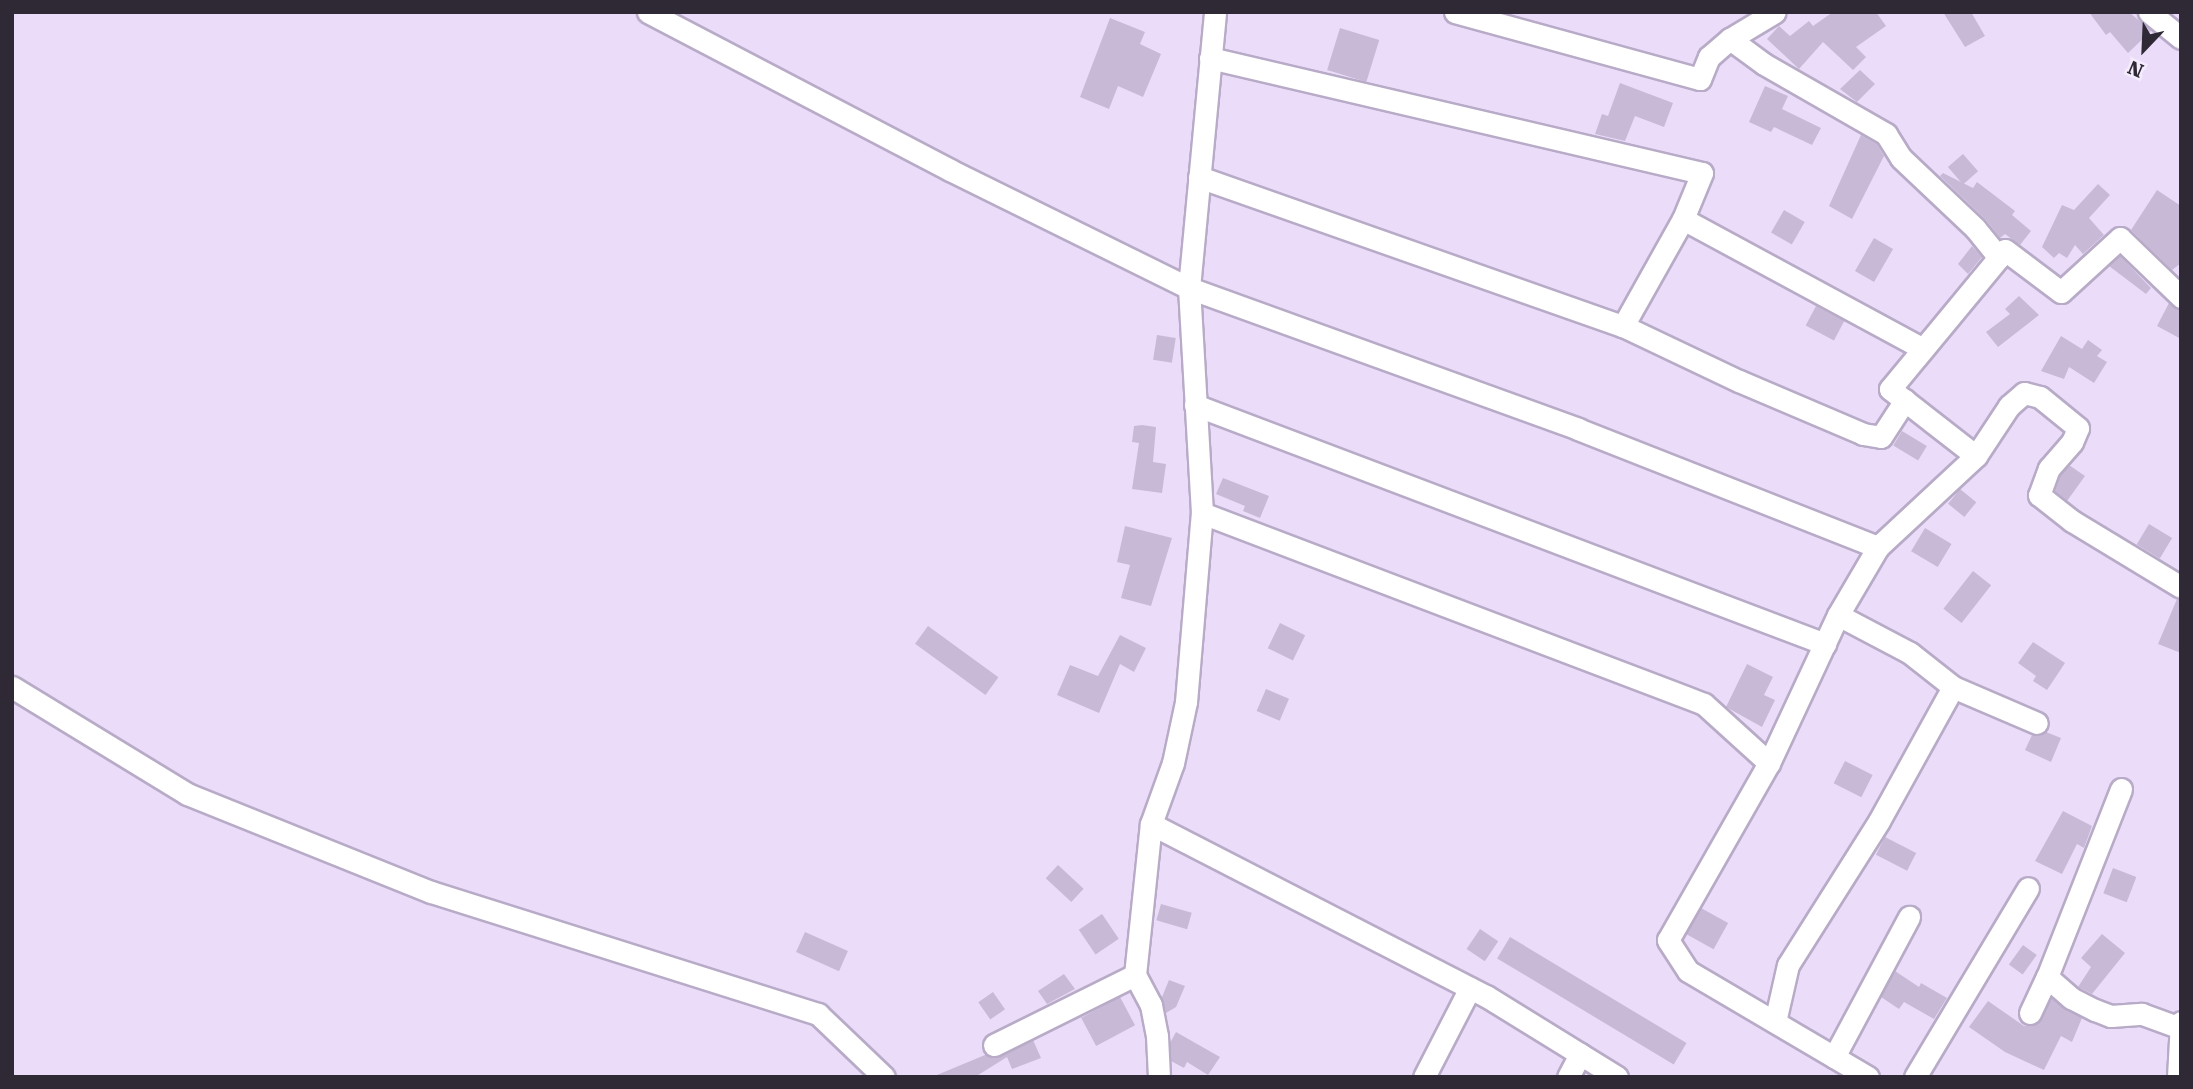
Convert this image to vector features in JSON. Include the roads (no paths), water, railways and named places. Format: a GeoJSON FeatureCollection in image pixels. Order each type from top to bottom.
{"type":"FeatureCollection","features":[{"type":"Feature","properties":{"kind":"street"},"geometry":{"type":"LineString","coordinates":[[1159,1077],[1157,1036],[1151,1005],[1135,975],[1151,824],[1173,763],[1186,702],[1202,513],[1189,288],[1215,12]]}},
{"type":"Feature","properties":{"kind":"street"},"geometry":{"type":"LineString","coordinates":[[1455,12],[1700,79],[1709,57],[1730,39],[1775,12]]}},
{"type":"Feature","properties":{"kind":"street"},"geometry":{"type":"LineString","coordinates":[[2149,12],[2181,38]]}},
{"type":"Feature","properties":{"kind":"street"},"geometry":{"type":"LineString","coordinates":[[655,14],[950,170],[1189,288],[1577,429],[1878,547]]}},
{"type":"Feature","properties":{"kind":"street"},"geometry":{"type":"LineString","coordinates":[[1730,39],[1763,64],[1886,135],[1901,158],[1976,228],[1999,258]]}},
{"type":"Feature","properties":{"kind":"street"},"geometry":{"type":"LineString","coordinates":[[1210,58],[1702,173],[1683,219],[1623,326]]}},
{"type":"Feature","properties":{"kind":"street"},"geometry":{"type":"LineString","coordinates":[[1199,177],[1623,326],[1739,381],[1863,434],[1881,437],[1905,400]]}},
{"type":"Feature","properties":{"kind":"street"},"geometry":{"type":"LineString","coordinates":[[1683,219],[1923,349]]}},
{"type":"Feature","properties":{"kind":"street"},"geometry":{"type":"LineString","coordinates":[[1976,456],[1890,389],[2005,250],[2061,292],[2120,238],[2181,297]]}},
{"type":"Feature","properties":{"kind":"street"},"geometry":{"type":"LineString","coordinates":[[1868,1077],[1688,971],[1668,940],[1769,763],[1838,615],[1878,547],[1976,456],[2009,406],[2024,393],[2040,397],[2078,428],[2072,442],[2049,468],[2039,495],[2072,521],[2181,587]]}},
{"type":"Feature","properties":{"kind":"street"},"geometry":{"type":"LineString","coordinates":[[1195,405],[1825,644]]}},
{"type":"Feature","properties":{"kind":"street"},"geometry":{"type":"LineString","coordinates":[[1202,513],[1704,704],[1769,763]]}},
{"type":"Feature","properties":{"kind":"street"},"geometry":{"type":"LineString","coordinates":[[1838,615],[1910,653],[1953,687],[2037,723]]}},
{"type":"Feature","properties":{"kind":"street"},"geometry":{"type":"LineString","coordinates":[[12,687],[187,794],[431,892],[818,1014],[884,1077]]}},
{"type":"Feature","properties":{"kind":"street"},"geometry":{"type":"LineString","coordinates":[[1774,1022],[1788,965],[1879,821],[1953,687]]}},
{"type":"Feature","properties":{"kind":"street"},"geometry":{"type":"LineString","coordinates":[[2029,1013],[2047,977],[2121,789]]}},
{"type":"Feature","properties":{"kind":"street"},"geometry":{"type":"LineString","coordinates":[[1151,824],[1470,988],[1617,1077]]}},
{"type":"Feature","properties":{"kind":"street"},"geometry":{"type":"LineString","coordinates":[[1915,1077],[2028,888]]}},
{"type":"Feature","properties":{"kind":"street"},"geometry":{"type":"LineString","coordinates":[[1834,1057],[1909,917]]}},
{"type":"Feature","properties":{"kind":"street"},"geometry":{"type":"LineString","coordinates":[[994,1045],[1135,975]]}},
{"type":"Feature","properties":{"kind":"street"},"geometry":{"type":"LineString","coordinates":[[2047,977],[2071,998],[2111,1016],[2142,1014],[2179,1024],[2178,1077]]}},
{"type":"Feature","properties":{"kind":"street"},"geometry":{"type":"LineString","coordinates":[[1424,1077],[1470,988]]}},
{"type":"Feature","properties":{"kind":"street"},"geometry":{"type":"LineString","coordinates":[[1568,1077],[1580,1054]]}}]}
